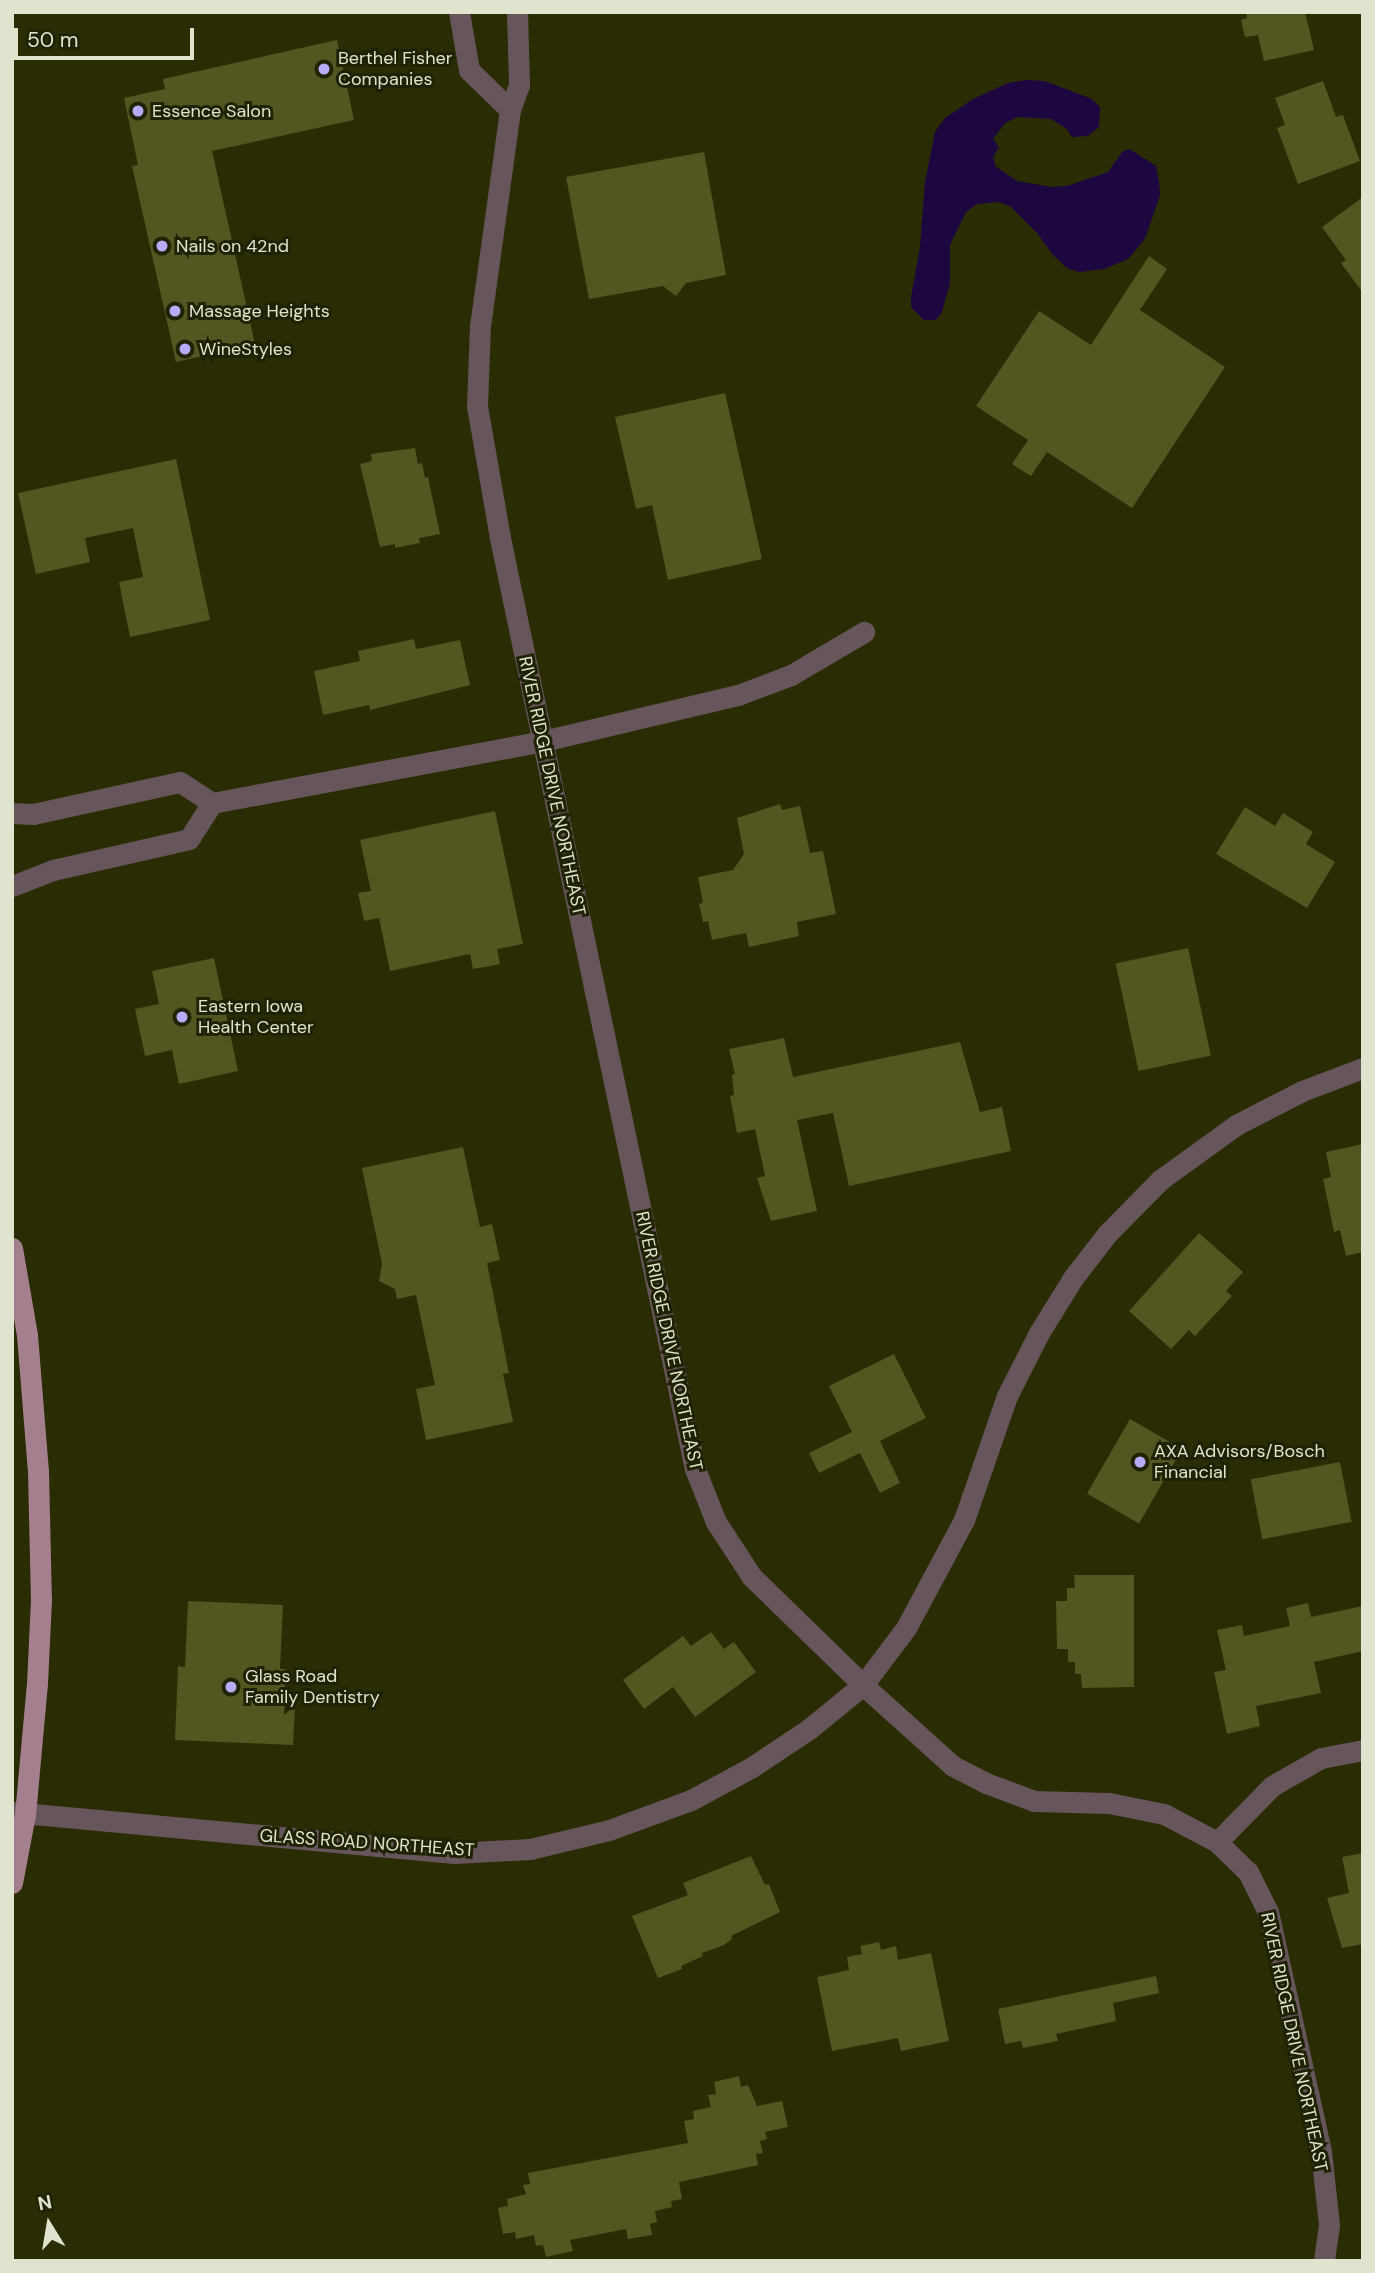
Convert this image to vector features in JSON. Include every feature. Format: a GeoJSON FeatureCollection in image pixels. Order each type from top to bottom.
{"type":"FeatureCollection","features":[{"type":"Feature","properties":{"kind":"main road"},"geometry":{"type":"LineString","coordinates":[[12,1248],[27,1335],[38,1471],[41,1599],[37,1683],[12,1883]]}},
{"type":"Feature","properties":{"kind":"street"},"geometry":{"type":"LineString","coordinates":[[459,12],[469,70],[510,110]]}},
{"type":"Feature","properties":{"kind":"street","name":"RIVER RIDGE DRIVE NORTHEAST"},"geometry":{"type":"LineString","coordinates":[[517,12],[519,85],[510,110],[480,325],[477,406],[499,538],[695,1469],[716,1522],[752,1577],[863,1685],[953,1766],[986,1783],[1034,1801],[1109,1803],[1164,1814],[1217,1842],[1248,1872],[1268,1912],[1321,2151],[1329,2225],[1324,2261]]}},
{"type":"Feature","properties":{"kind":"street"},"geometry":{"type":"LineString","coordinates":[[12,813],[33,814],[180,782],[212,803],[543,741],[738,695],[791,675],[864,632]]}},
{"type":"Feature","properties":{"kind":"street"},"geometry":{"type":"LineString","coordinates":[[12,886],[53,870],[189,839],[212,803]]}},
{"type":"Feature","properties":{"kind":"street","name":"GLASS ROAD NORTHEAST"},"geometry":{"type":"LineString","coordinates":[[19,1813],[454,1853],[530,1849],[609,1830],[691,1800],[752,1768],[809,1729],[863,1685],[906,1628],[938,1574],[964,1520],[1007,1396],[1073,1278],[1107,1234],[1160,1180],[1236,1125],[1302,1091],[1363,1068]]}},
{"type":"Feature","properties":{"kind":"street"},"geometry":{"type":"LineString","coordinates":[[1217,1842],[1272,1786],[1321,1758],[1363,1750]]}},
{"type":"Feature","properties":{"kind":"shaded area"},"geometry":{"type":"Polygon","coordinates":[[[1045,81],[1092,99],[1100,107],[1099,127],[1088,136],[1072,137],[1067,129],[1051,119],[1018,117],[1005,123],[993,139],[999,147],[993,157],[996,167],[1017,181],[1052,187],[1067,186],[1108,172],[1123,151],[1129,149],[1156,166],[1159,181],[1160,195],[1145,239],[1128,259],[1104,269],[1079,272],[1067,268],[1053,255],[1037,233],[1011,207],[999,202],[977,204],[966,212],[950,245],[950,283],[942,312],[936,320],[924,320],[911,307],[911,297],[920,247],[925,182],[935,132],[945,118],[973,99],[1008,83],[1045,81]]]}},
{"type":"Feature","properties":{"kind":"building"},"geometry":{"type":"Polygon","coordinates":[[[1246,12],[1305,12],[1314,50],[1264,61],[1258,35],[1245,37],[1241,20],[1247,18],[1246,12]]]}},
{"type":"Feature","properties":{"kind":"building"},"geometry":{"type":"Polygon","coordinates":[[[337,40],[354,120],[212,151],[255,344],[176,362],[132,166],[138,165],[124,98],[165,89],[163,79],[337,40]]]}},
{"type":"Feature","properties":{"kind":"building"},"geometry":{"type":"Polygon","coordinates":[[[1323,81],[1336,117],[1343,115],[1360,161],[1298,184],[1277,128],[1285,125],[1275,98],[1323,81]]]}},
{"type":"Feature","properties":{"kind":"building"},"geometry":{"type":"Polygon","coordinates":[[[704,152],[726,275],[686,283],[676,296],[663,286],[589,299],[566,177],[704,152]]]}},
{"type":"Feature","properties":{"kind":"building"},"geometry":{"type":"Polygon","coordinates":[[[1363,197],[1363,293],[1341,263],[1346,260],[1322,227],[1363,197]]]}},
{"type":"Feature","properties":{"kind":"building"},"geometry":{"type":"Polygon","coordinates":[[[1149,256],[1167,269],[1140,310],[1225,367],[1132,508],[1047,452],[1031,476],[1012,464],[1028,440],[976,406],[1039,311],[1091,345],[1149,256]]]}},
{"type":"Feature","properties":{"kind":"building"},"geometry":{"type":"Polygon","coordinates":[[[725,393],[762,559],[668,580],[652,505],[636,509],[615,417],[725,393]]]}},
{"type":"Feature","properties":{"kind":"building"},"geometry":{"type":"Polygon","coordinates":[[[415,448],[418,464],[422,463],[425,478],[428,477],[440,534],[419,538],[420,543],[395,548],[395,544],[380,547],[360,464],[372,461],[371,454],[415,448]]]}},
{"type":"Feature","properties":{"kind":"building"},"geometry":{"type":"Polygon","coordinates":[[[176,459],[210,620],[130,637],[119,582],[143,577],[133,528],[85,538],[90,562],[36,574],[18,493],[176,459]]]}},
{"type":"Feature","properties":{"kind":"building"},"geometry":{"type":"Polygon","coordinates":[[[414,639],[416,649],[460,640],[470,685],[370,710],[369,705],[323,715],[314,671],[360,661],[358,651],[414,639]]]}},
{"type":"Feature","properties":{"kind":"building"},"geometry":{"type":"Polygon","coordinates":[[[780,804],[782,810],[800,806],[810,853],[823,851],[836,914],[797,922],[799,936],[749,947],[746,933],[712,940],[708,921],[703,922],[699,904],[703,903],[698,877],[733,870],[744,854],[737,818],[780,804]]]}},
{"type":"Feature","properties":{"kind":"building"},"geometry":{"type":"Polygon","coordinates":[[[1245,807],[1275,826],[1283,813],[1313,832],[1306,844],[1335,862],[1307,908],[1216,854],[1245,807]]]}},
{"type":"Feature","properties":{"kind":"building"},"geometry":{"type":"Polygon","coordinates":[[[495,811],[523,944],[497,949],[500,964],[473,969],[470,954],[390,971],[379,918],[364,921],[358,893],[371,891],[360,840],[495,811]]]}},
{"type":"Feature","properties":{"kind":"building"},"geometry":{"type":"Polygon","coordinates":[[[1188,948],[1211,1056],[1138,1071],[1116,963],[1188,948]]]}},
{"type":"Feature","properties":{"kind":"building","name":"Eastern Iowa Health Center"},"geometry":{"type":"Polygon","coordinates":[[[214,958],[238,1071],[179,1084],[172,1050],[145,1056],[135,1009],[159,1004],[152,971],[214,958]]]}},
{"type":"Feature","properties":{"kind":"building"},"geometry":{"type":"Polygon","coordinates":[[[784,1038],[793,1077],[960,1042],[980,1112],[1002,1107],[1011,1151],[849,1186],[833,1113],[797,1120],[817,1211],[771,1221],[757,1178],[765,1176],[755,1129],[737,1133],[730,1096],[734,1095],[732,1075],[735,1074],[729,1049],[784,1038]]]}},
{"type":"Feature","properties":{"kind":"building"},"geometry":{"type":"Polygon","coordinates":[[[1363,1144],[1363,1252],[1346,1256],[1340,1230],[1334,1232],[1323,1179],[1331,1177],[1326,1152],[1363,1144]]]}},
{"type":"Feature","properties":{"kind":"building"},"geometry":{"type":"Polygon","coordinates":[[[463,1147],[480,1227],[492,1224],[500,1260],[487,1263],[509,1373],[503,1374],[513,1422],[426,1440],[416,1389],[435,1385],[416,1295],[397,1299],[395,1289],[379,1281],[382,1264],[362,1168],[463,1147]]]}},
{"type":"Feature","properties":{"kind":"building"},"geometry":{"type":"Polygon","coordinates":[[[1199,1233],[1243,1272],[1226,1291],[1232,1296],[1195,1336],[1189,1330],[1171,1349],[1129,1311],[1199,1233]]]}},
{"type":"Feature","properties":{"kind":"building"},"geometry":{"type":"Polygon","coordinates":[[[894,1354],[926,1418],[880,1441],[900,1483],[880,1493],[860,1453],[819,1473],[809,1453],[852,1432],[829,1386],[894,1354]]]}},
{"type":"Feature","properties":{"kind":"building"},"geometry":{"type":"Polygon","coordinates":[[[1130,1419],[1182,1449],[1139,1523],[1087,1493],[1130,1419]]]}},
{"type":"Feature","properties":{"kind":"building"},"geometry":{"type":"Polygon","coordinates":[[[1340,1462],[1352,1522],[1262,1539],[1251,1479],[1340,1462]]]}},
{"type":"Feature","properties":{"kind":"building"},"geometry":{"type":"Polygon","coordinates":[[[1074,1575],[1134,1575],[1134,1687],[1082,1688],[1081,1674],[1075,1674],[1075,1662],[1068,1662],[1068,1649],[1057,1649],[1056,1601],[1067,1601],[1067,1588],[1075,1588],[1074,1575]]]}},
{"type":"Feature","properties":{"kind":"building","name":"Glass Road Family Dentistry"},"geometry":{"type":"Polygon","coordinates":[[[188,1601],[283,1605],[280,1669],[286,1669],[284,1715],[295,1706],[293,1745],[175,1740],[178,1666],[185,1667],[188,1601]]]}},
{"type":"Feature","properties":{"kind":"building"},"geometry":{"type":"Polygon","coordinates":[[[1308,1603],[1311,1617],[1363,1606],[1363,1651],[1314,1662],[1321,1693],[1256,1706],[1260,1726],[1227,1734],[1214,1672],[1226,1670],[1217,1630],[1242,1625],[1244,1636],[1290,1626],[1286,1608],[1308,1603]]]}},
{"type":"Feature","properties":{"kind":"building"},"geometry":{"type":"Polygon","coordinates":[[[711,1632],[724,1649],[734,1642],[756,1672],[695,1717],[673,1687],[644,1709],[623,1680],[683,1636],[691,1646],[711,1632]]]}},
{"type":"Feature","properties":{"kind":"building"},"geometry":{"type":"Polygon","coordinates":[[[1363,1853],[1363,1944],[1342,1948],[1327,1898],[1349,1893],[1342,1857],[1363,1853]]]}},
{"type":"Feature","properties":{"kind":"building"},"geometry":{"type":"Polygon","coordinates":[[[751,1856],[765,1885],[769,1884],[780,1912],[731,1936],[732,1939],[724,1945],[702,1953],[703,1956],[681,1966],[682,1969],[658,1978],[632,1916],[688,1895],[683,1883],[751,1856]]]}},
{"type":"Feature","properties":{"kind":"building"},"geometry":{"type":"Polygon","coordinates":[[[879,1942],[881,1950],[896,1946],[898,1960],[931,1953],[949,2041],[901,2051],[898,2038],[832,2051],[817,1977],[849,1970],[847,1957],[862,1954],[860,1946],[879,1942]]]}},
{"type":"Feature","properties":{"kind":"building"},"geometry":{"type":"Polygon","coordinates":[[[1156,1976],[1159,1993],[1113,2003],[1116,2021],[1056,2034],[1058,2041],[1023,2048],[1021,2041],[1005,2044],[998,2009],[1156,1976]]]}},
{"type":"Feature","properties":{"kind":"building"},"geometry":{"type":"Polygon","coordinates":[[[739,2076],[741,2087],[748,2085],[757,2106],[782,2101],[788,2127],[765,2132],[767,2139],[760,2141],[763,2153],[756,2154],[758,2165],[679,2182],[682,2199],[671,2201],[672,2207],[655,2211],[657,2222],[650,2224],[652,2235],[628,2239],[626,2229],[570,2240],[573,2251],[546,2257],[543,2245],[536,2246],[534,2235],[516,2239],[515,2232],[503,2234],[498,2208],[508,2206],[507,2199],[526,2194],[523,2185],[530,2184],[528,2173],[688,2143],[684,2121],[694,2119],[693,2111],[711,2107],[708,2095],[716,2094],[714,2082],[739,2076]]]}},
{"type":"Feature","properties":{"kind":"place","name":"Berthel Fisher Companies"},"geometry":{"type":"Point","coordinates":[324,69]}},
{"type":"Feature","properties":{"kind":"place","name":"Essence Salon"},"geometry":{"type":"Point","coordinates":[138,111]}},
{"type":"Feature","properties":{"kind":"place","name":"Nails on 42nd"},"geometry":{"type":"Point","coordinates":[162,246]}},
{"type":"Feature","properties":{"kind":"place","name":"Massage Heights"},"geometry":{"type":"Point","coordinates":[175,311]}},
{"type":"Feature","properties":{"kind":"place","name":"WineStyles"},"geometry":{"type":"Point","coordinates":[185,349]}},
{"type":"Feature","properties":{"kind":"place","name":"Eastern Iowa Health Center"},"geometry":{"type":"Point","coordinates":[182,1017]}},
{"type":"Feature","properties":{"kind":"place","name":"AXA Advisors/Bosch Financial"},"geometry":{"type":"Point","coordinates":[1140,1462]}},
{"type":"Feature","properties":{"kind":"place","name":"Glass Road Family Dentistry"},"geometry":{"type":"Point","coordinates":[231,1687]}}]}
